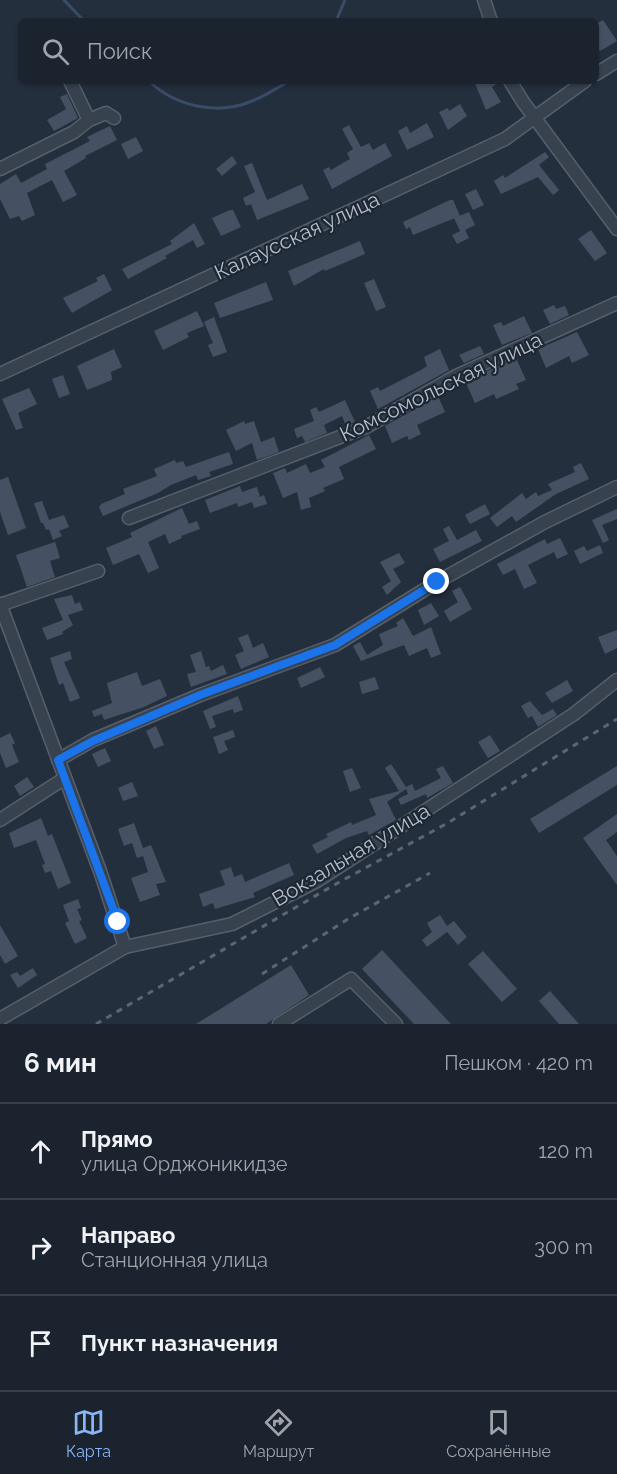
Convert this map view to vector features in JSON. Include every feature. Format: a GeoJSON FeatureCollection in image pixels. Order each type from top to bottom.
{"type":"FeatureCollection","features":[{"type":"Feature","properties":{"kind":"street"},"geometry":{"type":"LineString","coordinates":[[484,0],[490,18]]}},
{"type":"Feature","properties":{"kind":"street"},"geometry":{"type":"LineString","coordinates":[[599,72],[617,61]]}},
{"type":"Feature","properties":{"kind":"street"},"geometry":{"type":"LineString","coordinates":[[71,84],[89,120]]}},
{"type":"Feature","properties":{"kind":"street"},"geometry":{"type":"LineString","coordinates":[[512,84],[534,118],[617,229]]}},
{"type":"Feature","properties":{"kind":"street","name":"Калаусская улица"},"geometry":{"type":"LineString","coordinates":[[0,374],[506,139],[581,84]]}},
{"type":"Feature","properties":{"kind":"street"},"geometry":{"type":"LineString","coordinates":[[0,169],[75,132],[89,120],[106,113],[114,118]]}},
{"type":"Feature","properties":{"kind":"street","name":"Комсомольская улица"},"geometry":{"type":"LineString","coordinates":[[129,518],[366,427],[456,376],[617,303]]}},
{"type":"Feature","properties":{"kind":"street"},"geometry":{"type":"LineString","coordinates":[[58,760],[93,741],[200,695],[335,645],[437,582],[545,522],[617,487]]}},
{"type":"Feature","properties":{"kind":"street"},"geometry":{"type":"LineString","coordinates":[[98,570],[0,604],[100,871],[125,947]]}},
{"type":"Feature","properties":{"kind":"street","name":"Вокзальная улица"},"geometry":{"type":"LineString","coordinates":[[0,1019],[125,947],[232,924],[317,881],[574,714],[617,680]]}},
{"type":"Feature","properties":{"kind":"street"},"geometry":{"type":"LineString","coordinates":[[0,820],[64,778]]}},
{"type":"Feature","properties":{"kind":"street"},"geometry":{"type":"LineString","coordinates":[[279,1024],[351,979],[396,1024]]}},
{"type":"Feature","properties":{"kind":"building"},"geometry":{"type":"Polygon","coordinates":[[[603,20],[617,41],[600,51],[599,50],[599,22],[603,20]]]}},
{"type":"Feature","properties":{"kind":"building"},"geometry":{"type":"Polygon","coordinates":[[[475,84],[497,84],[492,87],[501,102],[486,110],[475,84]]]}},
{"type":"Feature","properties":{"kind":"building"},"geometry":{"type":"Polygon","coordinates":[[[67,94],[78,118],[54,131],[47,120],[66,109],[60,97],[67,94]]]}},
{"type":"Feature","properties":{"kind":"building"},"geometry":{"type":"Polygon","coordinates":[[[460,104],[467,116],[448,130],[439,112],[448,108],[449,111],[460,104]]]}},
{"type":"Feature","properties":{"kind":"building"},"geometry":{"type":"Polygon","coordinates":[[[427,123],[434,137],[407,150],[398,131],[407,126],[410,133],[427,123]]]}},
{"type":"Feature","properties":{"kind":"building"},"geometry":{"type":"Polygon","coordinates":[[[349,125],[361,147],[369,143],[373,150],[385,143],[392,156],[332,189],[323,170],[329,167],[331,170],[350,159],[347,153],[353,149],[342,129],[349,125]]]}},
{"type":"Feature","properties":{"kind":"building"},"geometry":{"type":"Polygon","coordinates":[[[110,126],[117,140],[85,156],[86,158],[64,171],[77,195],[63,202],[52,180],[27,193],[35,215],[22,221],[19,216],[10,219],[0,199],[0,184],[16,174],[21,183],[47,169],[45,164],[90,141],[87,137],[110,126]]]}},
{"type":"Feature","properties":{"kind":"building"},"geometry":{"type":"Polygon","coordinates":[[[136,137],[143,151],[128,159],[121,144],[136,137]]]}},
{"type":"Feature","properties":{"kind":"building"},"geometry":{"type":"Polygon","coordinates":[[[545,152],[549,157],[539,165],[559,190],[553,195],[538,177],[501,194],[494,181],[503,175],[505,178],[545,152]]]}},
{"type":"Feature","properties":{"kind":"building"},"geometry":{"type":"Polygon","coordinates":[[[232,156],[237,163],[222,176],[216,169],[232,156]]]}},
{"type":"Feature","properties":{"kind":"building"},"geometry":{"type":"Polygon","coordinates":[[[252,163],[267,200],[302,184],[309,199],[257,220],[251,204],[246,206],[243,198],[255,192],[244,166],[252,163]]]}},
{"type":"Feature","properties":{"kind":"building"},"geometry":{"type":"Polygon","coordinates":[[[476,189],[484,205],[473,210],[465,194],[476,189]]]}},
{"type":"Feature","properties":{"kind":"building"},"geometry":{"type":"Polygon","coordinates":[[[453,200],[460,216],[413,235],[410,227],[406,229],[403,222],[453,200]]]}},
{"type":"Feature","properties":{"kind":"building"},"geometry":{"type":"Polygon","coordinates":[[[233,210],[241,227],[221,236],[212,218],[233,210]]]}},
{"type":"Feature","properties":{"kind":"building"},"geometry":{"type":"Polygon","coordinates":[[[469,212],[475,225],[465,230],[469,238],[457,244],[452,235],[460,231],[454,218],[469,212]]]}},
{"type":"Feature","properties":{"kind":"building"},"geometry":{"type":"Polygon","coordinates":[[[194,223],[205,244],[197,248],[193,240],[165,256],[167,258],[128,279],[122,269],[172,244],[170,241],[194,223]]]}},
{"type":"Feature","properties":{"kind":"building"},"geometry":{"type":"Polygon","coordinates":[[[591,230],[607,253],[595,261],[578,239],[591,230]]]}},
{"type":"Feature","properties":{"kind":"building"},"geometry":{"type":"Polygon","coordinates":[[[360,241],[365,254],[325,271],[324,269],[294,286],[288,271],[360,241]]]}},
{"type":"Feature","properties":{"kind":"building"},"geometry":{"type":"Polygon","coordinates":[[[104,274],[112,290],[72,313],[63,298],[98,281],[96,278],[104,274]]]}},
{"type":"Feature","properties":{"kind":"building"},"geometry":{"type":"Polygon","coordinates":[[[374,279],[386,307],[376,311],[364,283],[374,279]]]}},
{"type":"Feature","properties":{"kind":"building"},"geometry":{"type":"Polygon","coordinates":[[[266,282],[273,300],[220,318],[214,303],[266,282]]]}},
{"type":"Feature","properties":{"kind":"building"},"geometry":{"type":"Polygon","coordinates":[[[554,305],[556,309],[565,306],[569,315],[550,324],[543,310],[554,305]]]}},
{"type":"Feature","properties":{"kind":"building"},"geometry":{"type":"Polygon","coordinates":[[[197,311],[204,326],[187,333],[189,337],[163,350],[154,331],[197,311]]]}},
{"type":"Feature","properties":{"kind":"building"},"geometry":{"type":"Polygon","coordinates":[[[524,316],[532,333],[502,345],[493,325],[501,322],[503,326],[524,316]]]}},
{"type":"Feature","properties":{"kind":"building"},"geometry":{"type":"Polygon","coordinates":[[[214,317],[227,352],[213,357],[208,345],[213,343],[204,322],[214,317]]]}},
{"type":"Feature","properties":{"kind":"building"},"geometry":{"type":"Polygon","coordinates":[[[577,332],[589,355],[572,363],[569,356],[546,368],[538,349],[577,332]]]}},
{"type":"Feature","properties":{"kind":"building"},"geometry":{"type":"Polygon","coordinates":[[[480,346],[484,354],[464,363],[459,355],[480,346]]]}},
{"type":"Feature","properties":{"kind":"building"},"geometry":{"type":"Polygon","coordinates":[[[114,349],[122,367],[111,372],[112,380],[87,390],[77,366],[114,349]]]}},
{"type":"Feature","properties":{"kind":"building"},"geometry":{"type":"Polygon","coordinates":[[[440,349],[449,370],[378,409],[370,391],[378,387],[380,391],[421,370],[427,366],[424,357],[440,349]]]}},
{"type":"Feature","properties":{"kind":"building"},"geometry":{"type":"Polygon","coordinates":[[[516,358],[526,380],[516,384],[519,389],[496,399],[494,394],[475,403],[465,381],[516,358]]]}},
{"type":"Feature","properties":{"kind":"building"},"geometry":{"type":"Polygon","coordinates":[[[63,375],[70,394],[59,398],[52,379],[63,375]]]}},
{"type":"Feature","properties":{"kind":"building"},"geometry":{"type":"Polygon","coordinates":[[[29,388],[37,404],[18,413],[23,428],[16,430],[2,399],[29,388]]]}},
{"type":"Feature","properties":{"kind":"building"},"geometry":{"type":"Polygon","coordinates":[[[438,396],[445,412],[417,425],[421,434],[409,440],[407,436],[392,443],[385,426],[438,396]]]}},
{"type":"Feature","properties":{"kind":"building"},"geometry":{"type":"Polygon","coordinates":[[[345,400],[355,422],[346,426],[342,416],[324,425],[327,433],[305,442],[302,436],[297,438],[294,429],[314,421],[310,410],[316,407],[319,412],[345,400]]]}},
{"type":"Feature","properties":{"kind":"building"},"geometry":{"type":"Polygon","coordinates":[[[244,421],[245,424],[254,421],[261,442],[274,437],[279,452],[257,460],[252,443],[236,451],[226,430],[244,421]]]}},
{"type":"Feature","properties":{"kind":"building"},"geometry":{"type":"Polygon","coordinates":[[[369,435],[376,449],[339,467],[344,479],[323,488],[325,491],[309,498],[311,507],[301,510],[297,492],[283,498],[273,473],[285,468],[287,473],[306,464],[310,473],[325,467],[321,460],[369,435]]]}},
{"type":"Feature","properties":{"kind":"building"},"geometry":{"type":"Polygon","coordinates":[[[229,452],[233,464],[209,472],[211,476],[198,480],[196,475],[103,516],[99,507],[101,504],[125,494],[123,489],[157,476],[154,469],[175,460],[176,463],[183,461],[186,467],[229,452]]]}},
{"type":"Feature","properties":{"kind":"building"},"geometry":{"type":"Polygon","coordinates":[[[581,463],[589,479],[556,494],[516,522],[512,516],[497,527],[490,518],[522,493],[526,499],[536,492],[538,496],[552,490],[548,484],[575,472],[573,467],[581,463]]]}},
{"type":"Feature","properties":{"kind":"building"},"geometry":{"type":"Polygon","coordinates":[[[8,477],[26,528],[8,535],[0,512],[0,480],[8,477]]]}},
{"type":"Feature","properties":{"kind":"building"},"geometry":{"type":"Polygon","coordinates":[[[240,486],[242,492],[257,487],[260,497],[264,495],[267,504],[254,508],[252,502],[238,507],[237,503],[210,513],[205,500],[240,486]]]}},
{"type":"Feature","properties":{"kind":"building"},"geometry":{"type":"Polygon","coordinates":[[[42,501],[49,520],[64,515],[69,527],[59,531],[62,536],[53,540],[49,529],[46,530],[41,523],[34,503],[42,501]]]}},
{"type":"Feature","properties":{"kind":"building"},"geometry":{"type":"Polygon","coordinates":[[[485,504],[490,514],[470,524],[465,515],[485,504]]]}},
{"type":"Feature","properties":{"kind":"building"},"geometry":{"type":"Polygon","coordinates":[[[182,508],[189,524],[197,521],[200,529],[181,536],[182,538],[169,544],[165,534],[148,542],[159,568],[148,573],[139,554],[113,565],[106,548],[132,537],[130,533],[182,508]]]}},
{"type":"Feature","properties":{"kind":"building"},"geometry":{"type":"Polygon","coordinates":[[[617,509],[617,519],[602,525],[609,540],[603,543],[592,520],[617,509]]]}},
{"type":"Feature","properties":{"kind":"building"},"geometry":{"type":"Polygon","coordinates":[[[449,526],[457,540],[476,530],[482,541],[440,562],[433,549],[449,541],[443,529],[449,526]]]}},
{"type":"Feature","properties":{"kind":"building"},"geometry":{"type":"Polygon","coordinates":[[[560,538],[568,554],[557,559],[554,552],[528,565],[537,583],[524,589],[515,569],[503,575],[497,564],[545,539],[547,544],[560,538]]]}},
{"type":"Feature","properties":{"kind":"building"},"geometry":{"type":"Polygon","coordinates":[[[55,542],[60,558],[50,561],[55,577],[27,587],[16,555],[55,542]]]}},
{"type":"Feature","properties":{"kind":"building"},"geometry":{"type":"Polygon","coordinates":[[[600,545],[603,553],[580,564],[574,551],[584,546],[587,551],[600,545]]]}},
{"type":"Feature","properties":{"kind":"building"},"geometry":{"type":"Polygon","coordinates":[[[399,553],[405,563],[393,569],[401,582],[387,595],[382,587],[391,581],[380,562],[399,553]]]}},
{"type":"Feature","properties":{"kind":"building"},"geometry":{"type":"Polygon","coordinates":[[[460,587],[472,609],[450,622],[444,611],[458,602],[452,591],[460,587]]]}},
{"type":"Feature","properties":{"kind":"building"},"geometry":{"type":"Polygon","coordinates":[[[72,595],[75,604],[80,602],[83,610],[68,615],[73,625],[62,632],[63,634],[47,640],[42,628],[63,620],[54,599],[72,595]]]}},
{"type":"Feature","properties":{"kind":"building"},"geometry":{"type":"Polygon","coordinates":[[[431,603],[439,616],[424,625],[418,610],[431,603]]]}},
{"type":"Feature","properties":{"kind":"building"},"geometry":{"type":"Polygon","coordinates":[[[403,618],[413,636],[431,627],[441,654],[431,658],[427,648],[409,656],[404,645],[361,661],[353,646],[360,642],[367,655],[383,645],[379,634],[398,626],[396,623],[403,618]]]}},
{"type":"Feature","properties":{"kind":"building"},"geometry":{"type":"Polygon","coordinates":[[[617,630],[617,648],[605,654],[598,637],[617,630]]]}},
{"type":"Feature","properties":{"kind":"building"},"geometry":{"type":"Polygon","coordinates":[[[248,634],[253,648],[263,643],[269,657],[241,669],[235,655],[244,651],[238,638],[248,634]]]}},
{"type":"Feature","properties":{"kind":"building"},"geometry":{"type":"Polygon","coordinates":[[[70,651],[72,659],[64,662],[80,698],[70,702],[63,683],[59,685],[50,658],[70,651]]]}},
{"type":"Feature","properties":{"kind":"building"},"geometry":{"type":"Polygon","coordinates":[[[201,651],[206,667],[209,666],[211,671],[223,665],[227,674],[191,687],[187,674],[196,672],[190,655],[201,651]]]}},
{"type":"Feature","properties":{"kind":"building"},"geometry":{"type":"Polygon","coordinates":[[[320,667],[325,677],[301,688],[297,678],[320,667]]]}},
{"type":"Feature","properties":{"kind":"building"},"geometry":{"type":"Polygon","coordinates":[[[137,672],[142,686],[160,679],[167,696],[144,707],[104,720],[102,714],[94,717],[92,711],[112,703],[107,683],[137,672]]]}},
{"type":"Feature","properties":{"kind":"building"},"geometry":{"type":"Polygon","coordinates":[[[375,677],[379,689],[362,694],[359,682],[375,677]]]}},
{"type":"Feature","properties":{"kind":"building"},"geometry":{"type":"Polygon","coordinates":[[[567,680],[573,691],[552,703],[545,693],[567,680]]]}},
{"type":"Feature","properties":{"kind":"building"},"geometry":{"type":"Polygon","coordinates":[[[238,696],[243,710],[234,713],[233,709],[212,716],[216,727],[210,729],[203,711],[238,696]]]}},
{"type":"Feature","properties":{"kind":"building"},"geometry":{"type":"Polygon","coordinates":[[[530,701],[542,715],[553,709],[557,715],[538,727],[532,716],[528,718],[521,706],[530,701]]]}},
{"type":"Feature","properties":{"kind":"building"},"geometry":{"type":"Polygon","coordinates":[[[156,726],[164,745],[154,749],[146,731],[156,726]]]}},
{"type":"Feature","properties":{"kind":"building"},"geometry":{"type":"Polygon","coordinates":[[[233,730],[235,737],[224,741],[228,750],[219,754],[213,737],[233,730]]]}},
{"type":"Feature","properties":{"kind":"building"},"geometry":{"type":"Polygon","coordinates":[[[10,733],[15,743],[12,745],[19,762],[6,768],[0,753],[0,738],[10,733]]]}},
{"type":"Feature","properties":{"kind":"building"},"geometry":{"type":"Polygon","coordinates":[[[490,735],[500,751],[488,758],[478,742],[490,735]]]}},
{"type":"Feature","properties":{"kind":"building"},"geometry":{"type":"Polygon","coordinates":[[[105,748],[111,761],[98,767],[92,754],[105,748]]]}},
{"type":"Feature","properties":{"kind":"building"},"geometry":{"type":"Polygon","coordinates":[[[391,764],[406,787],[412,784],[415,791],[441,778],[436,769],[443,766],[453,783],[427,798],[426,794],[401,805],[398,799],[408,794],[406,789],[387,802],[396,820],[369,835],[367,831],[346,838],[317,854],[312,845],[328,837],[326,834],[351,822],[352,825],[376,815],[369,799],[399,791],[385,768],[391,764]]]}},
{"type":"Feature","properties":{"kind":"building"},"geometry":{"type":"Polygon","coordinates":[[[617,766],[617,785],[539,833],[530,819],[617,766]]]}},
{"type":"Feature","properties":{"kind":"building"},"geometry":{"type":"Polygon","coordinates":[[[352,768],[361,788],[350,792],[343,771],[352,768]]]}},
{"type":"Feature","properties":{"kind":"building"},"geometry":{"type":"Polygon","coordinates":[[[27,777],[34,787],[20,796],[14,786],[27,777]]]}},
{"type":"Feature","properties":{"kind":"building"},"geometry":{"type":"Polygon","coordinates":[[[132,782],[138,796],[123,801],[118,788],[132,782]]]}},
{"type":"Feature","properties":{"kind":"building"},"geometry":{"type":"Polygon","coordinates":[[[617,814],[617,832],[606,840],[617,856],[617,885],[583,838],[617,814]]]}},
{"type":"Feature","properties":{"kind":"building"},"geometry":{"type":"Polygon","coordinates":[[[41,818],[48,836],[52,834],[71,883],[58,889],[51,871],[45,873],[42,865],[45,864],[36,840],[14,848],[9,833],[41,818]]]}},
{"type":"Feature","properties":{"kind":"building"},"geometry":{"type":"Polygon","coordinates":[[[134,823],[143,848],[151,845],[166,882],[156,884],[160,895],[140,902],[131,878],[148,872],[143,856],[137,858],[132,843],[124,846],[118,829],[134,823]]]}},
{"type":"Feature","properties":{"kind":"building"},"geometry":{"type":"Polygon","coordinates":[[[289,863],[294,875],[253,893],[255,897],[215,909],[213,903],[203,907],[199,894],[225,885],[220,871],[231,867],[234,877],[242,874],[245,882],[289,863]]]}},
{"type":"Feature","properties":{"kind":"building"},"geometry":{"type":"Polygon","coordinates":[[[78,899],[81,908],[77,909],[82,920],[79,921],[87,938],[75,944],[65,923],[69,921],[63,905],[78,899]]]}},
{"type":"Feature","properties":{"kind":"building"},"geometry":{"type":"Polygon","coordinates":[[[440,915],[447,926],[454,921],[467,937],[458,945],[447,932],[427,947],[422,940],[432,932],[427,923],[440,915]]]}},
{"type":"Feature","properties":{"kind":"building"},"geometry":{"type":"Polygon","coordinates":[[[0,925],[18,956],[5,964],[0,955],[0,925]]]}},
{"type":"Feature","properties":{"kind":"building"},"geometry":{"type":"Polygon","coordinates":[[[382,950],[451,1024],[414,1024],[362,969],[382,950]]]}},
{"type":"Feature","properties":{"kind":"building"},"geometry":{"type":"Polygon","coordinates":[[[483,951],[517,989],[502,1002],[468,964],[483,951]]]}},
{"type":"Feature","properties":{"kind":"building"},"geometry":{"type":"Polygon","coordinates":[[[291,965],[309,995],[266,1024],[196,1024],[291,965]]]}},
{"type":"Feature","properties":{"kind":"building"},"geometry":{"type":"Polygon","coordinates":[[[33,968],[37,975],[18,988],[10,975],[17,972],[20,976],[33,968]]]}},
{"type":"Feature","properties":{"kind":"building"},"geometry":{"type":"Polygon","coordinates":[[[550,991],[579,1024],[559,1024],[539,1001],[550,991]]]}},
{"type":"Feature","properties":{"kind":"waterway"},"geometry":{"type":"LineString","coordinates":[[64,0],[81,18]]}},
{"type":"Feature","properties":{"kind":"waterway"},"geometry":{"type":"LineString","coordinates":[[337,18],[345,0]]}},
{"type":"Feature","properties":{"kind":"waterway"},"geometry":{"type":"LineString","coordinates":[[152,84],[171,97],[211,108],[225,108],[252,101],[284,84]]}},
{"type":"Feature","properties":{"kind":"railway"},"geometry":{"type":"LineString","coordinates":[[96,1024],[334,885],[446,824],[617,719]]}},
{"type":"Feature","properties":{"kind":"railway"},"geometry":{"type":"LineString","coordinates":[[262,974],[348,919],[430,873]]}},
{"type":"Feature","properties":{"kind":"route"},"geometry":{"type":"LineString","coordinates":[[118,922],[58,760],[93,741],[200,695],[335,645],[437,582]]}}]}
